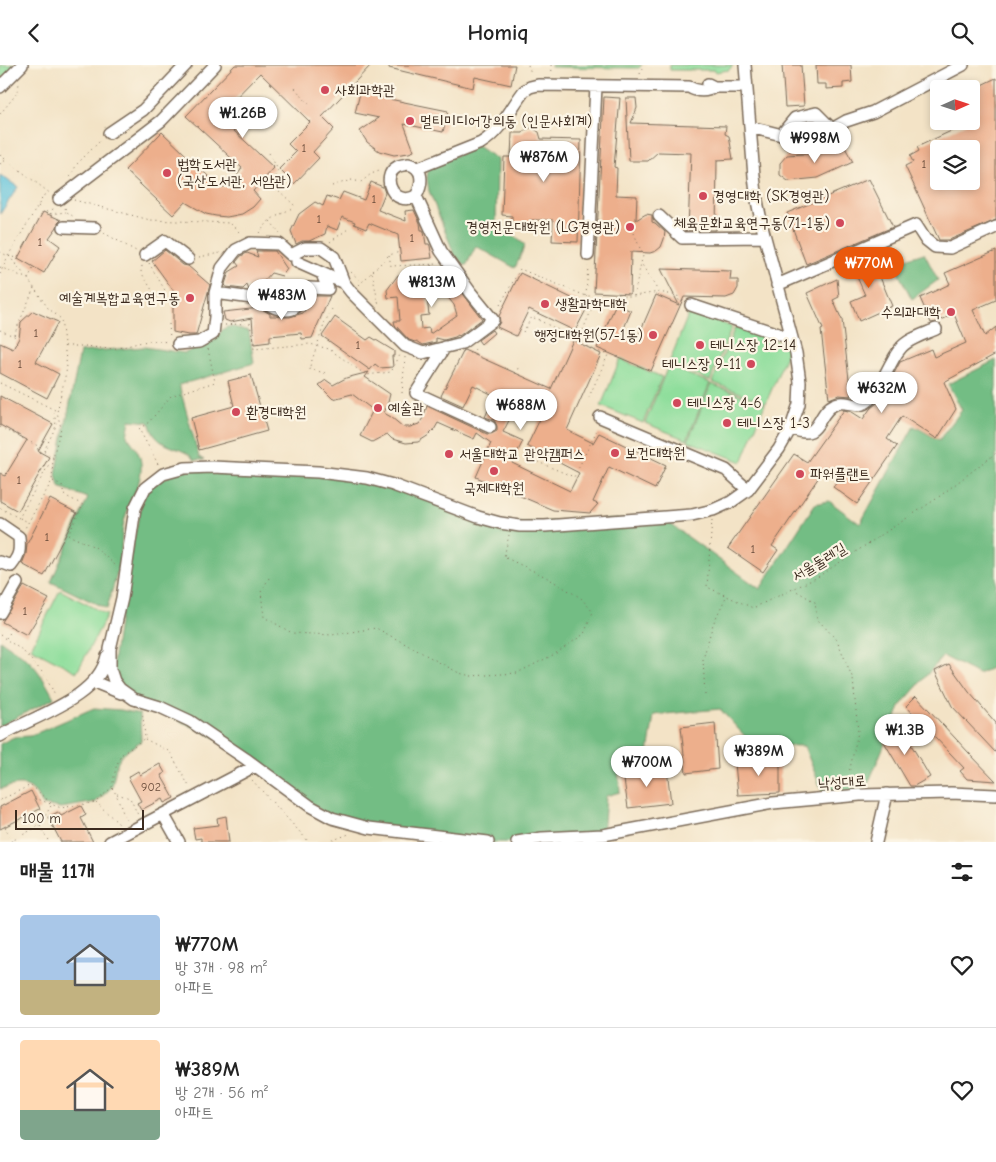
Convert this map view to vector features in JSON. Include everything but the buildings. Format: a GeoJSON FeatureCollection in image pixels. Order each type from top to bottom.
{"type":"FeatureCollection","features":[{"type":"Feature","properties":{"kind":"street"},"geometry":{"type":"LineString","coordinates":[[0,87],[22,65]]}},
{"type":"Feature","properties":{"kind":"street"},"geometry":{"type":"LineString","coordinates":[[108,133],[143,110],[186,65]]}},
{"type":"Feature","properties":{"kind":"street"},"geometry":{"type":"LineString","coordinates":[[59,199],[161,121],[215,65]]}},
{"type":"Feature","properties":{"kind":"street"},"geometry":{"type":"LineString","coordinates":[[79,696],[94,682],[105,665],[122,598],[135,507],[145,488],[163,474],[185,469],[212,467],[343,474],[393,485],[478,517],[511,524],[545,526],[692,515],[713,510],[731,502],[748,489],[779,449],[791,428],[799,403],[800,382],[796,353],[764,237],[757,201],[745,65]]}},
{"type":"Feature","properties":{"kind":"street"},"geometry":{"type":"LineString","coordinates":[[750,127],[798,139],[823,134],[846,121],[873,112],[963,65]]}},
{"type":"Feature","properties":{"kind":"street"},"geometry":{"type":"LineString","coordinates":[[418,168],[489,138],[524,91],[538,85],[689,87],[694,84],[710,84],[714,87],[746,87]]}},
{"type":"Feature","properties":{"kind":"street"},"geometry":{"type":"LineString","coordinates":[[588,255],[596,86]]}},
{"type":"Feature","properties":{"kind":"street"},"geometry":{"type":"LineString","coordinates":[[781,135],[795,119],[816,113],[832,129]]}},
{"type":"Feature","properties":{"kind":"street"},"geometry":{"type":"LineString","coordinates":[[408,164],[418,168],[420,174],[419,192],[416,196],[407,199],[398,197],[392,189],[389,179],[390,175],[396,167],[408,164]]}},
{"type":"Feature","properties":{"kind":"street"},"geometry":{"type":"LineString","coordinates":[[297,262],[347,288],[405,346],[423,353],[462,343],[493,320],[441,251],[416,196]]}},
{"type":"Feature","properties":{"kind":"street"},"geometry":{"type":"LineString","coordinates":[[659,216],[682,237],[764,237]]}},
{"type":"Feature","properties":{"kind":"street"},"geometry":{"type":"LineString","coordinates":[[777,285],[916,225],[926,239],[935,247],[950,248],[996,227]]}},
{"type":"Feature","properties":{"kind":"street"},"geometry":{"type":"LineString","coordinates":[[64,227],[95,229]]}},
{"type":"Feature","properties":{"kind":"street"},"geometry":{"type":"LineString","coordinates":[[145,255],[166,241],[188,259]]}},
{"type":"Feature","properties":{"kind":"street"},"geometry":{"type":"LineString","coordinates":[[178,344],[198,342],[213,334],[215,293],[222,268],[236,250],[250,243],[279,243],[291,255],[305,248],[321,248],[334,257],[347,288]]}},
{"type":"Feature","properties":{"kind":"street"},"geometry":{"type":"LineString","coordinates":[[215,293],[258,299],[276,309],[288,310],[300,305],[309,288],[328,289],[322,274]]}},
{"type":"Feature","properties":{"kind":"street"},"geometry":{"type":"LineString","coordinates":[[691,305],[787,337]]}},
{"type":"Feature","properties":{"kind":"street"},"geometry":{"type":"LineString","coordinates":[[791,428],[807,433],[813,430],[830,407],[837,403],[861,405],[868,401],[900,348],[909,341],[936,329]]}},
{"type":"Feature","properties":{"kind":"street"},"geometry":{"type":"LineString","coordinates":[[445,347],[416,393],[490,427]]}},
{"type":"Feature","properties":{"kind":"street"},"geometry":{"type":"LineString","coordinates":[[599,423],[726,470],[748,489]]}},
{"type":"Feature","properties":{"kind":"street"},"geometry":{"type":"LineString","coordinates":[[0,524],[19,537],[20,551],[11,566],[1,565]]}},
{"type":"Feature","properties":{"kind":"street"},"geometry":{"type":"LineString","coordinates":[[0,613],[17,583]]}},
{"type":"Feature","properties":{"kind":"street"},"geometry":{"type":"LineString","coordinates":[[112,638],[109,662],[112,676],[116,685],[132,698]]}},
{"type":"Feature","properties":{"kind":"street"},"geometry":{"type":"LineString","coordinates":[[94,682],[132,698]]}},
{"type":"Feature","properties":{"kind":"street"},"geometry":{"type":"LineString","coordinates":[[0,736],[88,692],[119,693],[160,707],[190,721],[216,738],[253,768],[310,806],[332,818],[369,828],[449,840],[488,842]]}},
{"type":"Feature","properties":{"kind":"street"},"geometry":{"type":"LineString","coordinates":[[110,842],[253,768]]}},
{"type":"Feature","properties":{"kind":"street"},"geometry":{"type":"LineString","coordinates":[[124,842],[253,768]]}},
{"type":"Feature","properties":{"kind":"street","name":"낙성대로"},"geometry":{"type":"LineString","coordinates":[[603,838],[772,803],[887,794],[951,793],[996,795]]}},
{"type":"Feature","properties":{"kind":"street"},"geometry":{"type":"LineString","coordinates":[[876,842],[887,794]]}},
{"type":"Feature","properties":{"kind":"street"},"geometry":{"type":"LineString","coordinates":[[166,819],[179,842]]}},
{"type":"Feature","properties":{"kind":"street"},"geometry":{"type":"LineString","coordinates":[[518,842],[542,838],[603,838]]}},
{"type":"Feature","properties":{"kind":"path"},"geometry":{"type":"LineString","coordinates":[[528,65],[531,73]]}},
{"type":"Feature","properties":{"kind":"path"},"geometry":{"type":"LineString","coordinates":[[551,65],[552,71]]}},
{"type":"Feature","properties":{"kind":"path"},"geometry":{"type":"LineString","coordinates":[[640,74],[643,65]]}},
{"type":"Feature","properties":{"kind":"path"},"geometry":{"type":"LineString","coordinates":[[0,114],[18,92],[20,83]]}},
{"type":"Feature","properties":{"kind":"path"},"geometry":{"type":"LineString","coordinates":[[295,88],[312,107]]}},
{"type":"Feature","properties":{"kind":"path"},"geometry":{"type":"LineString","coordinates":[[77,164],[108,133]]}},
{"type":"Feature","properties":{"kind":"path"},"geometry":{"type":"LineString","coordinates":[[269,153],[277,168],[277,175],[271,183],[295,206]]}},
{"type":"Feature","properties":{"kind":"path"},"geometry":{"type":"LineString","coordinates":[[0,155],[59,199],[67,212],[77,219]]}},
{"type":"Feature","properties":{"kind":"path"},"geometry":{"type":"LineString","coordinates":[[0,164],[7,160]]}},
{"type":"Feature","properties":{"kind":"path"},"geometry":{"type":"LineString","coordinates":[[218,164],[229,173]]}},
{"type":"Feature","properties":{"kind":"path"},"geometry":{"type":"LineString","coordinates":[[332,186],[351,180],[361,182],[371,174],[383,169]]}},
{"type":"Feature","properties":{"kind":"path"},"geometry":{"type":"LineString","coordinates":[[0,275],[1,267],[46,191]]}},
{"type":"Feature","properties":{"kind":"path"},"geometry":{"type":"LineString","coordinates":[[59,199],[74,200],[150,220],[230,223],[250,243],[270,220],[292,208]]}},
{"type":"Feature","properties":{"kind":"path"},"geometry":{"type":"LineString","coordinates":[[38,206],[50,214],[67,212]]}},
{"type":"Feature","properties":{"kind":"path"},"geometry":{"type":"LineString","coordinates":[[95,229],[145,255],[166,292]]}},
{"type":"Feature","properties":{"kind":"path"},"geometry":{"type":"LineString","coordinates":[[321,248],[348,229]]}},
{"type":"Feature","properties":{"kind":"path"},"geometry":{"type":"LineString","coordinates":[[634,233],[643,256],[634,296]]}},
{"type":"Feature","properties":{"kind":"path"},"geometry":{"type":"LineString","coordinates":[[188,259],[236,250]]}},
{"type":"Feature","properties":{"kind":"path"},"geometry":{"type":"LineString","coordinates":[[0,252],[18,258],[16,265]]}},
{"type":"Feature","properties":{"kind":"path"},"geometry":{"type":"LineString","coordinates":[[347,288],[372,272],[389,255],[400,252]]}},
{"type":"Feature","properties":{"kind":"path"},"geometry":{"type":"LineString","coordinates":[[389,255],[391,266],[438,264],[446,257]]}},
{"type":"Feature","properties":{"kind":"path"},"geometry":{"type":"LineString","coordinates":[[586,296],[588,255]]}},
{"type":"Feature","properties":{"kind":"path"},"geometry":{"type":"LineString","coordinates":[[8,256],[28,279],[48,308],[61,319],[66,368],[57,412],[61,428],[53,457],[52,481],[19,537]]}},
{"type":"Feature","properties":{"kind":"path"},"geometry":{"type":"LineString","coordinates":[[641,263],[659,292]]}},
{"type":"Feature","properties":{"kind":"path"},"geometry":{"type":"LineString","coordinates":[[430,265],[433,284]]}},
{"type":"Feature","properties":{"kind":"path"},"geometry":{"type":"LineString","coordinates":[[28,279],[34,266]]}},
{"type":"Feature","properties":{"kind":"path"},"geometry":{"type":"LineString","coordinates":[[1,267],[28,279]]}},
{"type":"Feature","properties":{"kind":"path"},"geometry":{"type":"LineString","coordinates":[[500,305],[520,269],[586,296],[634,296],[659,292],[678,297],[677,299],[691,305]]}},
{"type":"Feature","properties":{"kind":"path"},"geometry":{"type":"LineString","coordinates":[[141,272],[163,308]]}},
{"type":"Feature","properties":{"kind":"path"},"geometry":{"type":"LineString","coordinates":[[372,272],[378,301]]}},
{"type":"Feature","properties":{"kind":"path"},"geometry":{"type":"LineString","coordinates":[[559,291],[562,285]]}},
{"type":"Feature","properties":{"kind":"path"},"geometry":{"type":"LineString","coordinates":[[14,335],[34,287]]}},
{"type":"Feature","properties":{"kind":"path"},"geometry":{"type":"LineString","coordinates":[[579,340],[598,296]]}},
{"type":"Feature","properties":{"kind":"path"},"geometry":{"type":"LineString","coordinates":[[325,373],[309,369],[318,346],[324,321],[332,309]]}},
{"type":"Feature","properties":{"kind":"path"},"geometry":{"type":"LineString","coordinates":[[539,320],[542,315]]}},
{"type":"Feature","properties":{"kind":"path"},"geometry":{"type":"LineString","coordinates":[[523,332],[532,317],[587,344],[587,347],[608,355],[588,399]]}},
{"type":"Feature","properties":{"kind":"path"},"geometry":{"type":"LineString","coordinates":[[214,329],[223,325],[250,323],[254,349],[310,344],[329,349],[366,375],[390,372],[405,346]]}},
{"type":"Feature","properties":{"kind":"path"},"geometry":{"type":"LineString","coordinates":[[64,346],[86,346],[103,349],[156,340],[170,342],[169,324]]}},
{"type":"Feature","properties":{"kind":"path"},"geometry":{"type":"LineString","coordinates":[[0,330],[16,337]]}},
{"type":"Feature","properties":{"kind":"path"},"geometry":{"type":"LineString","coordinates":[[402,393],[405,346]]}},
{"type":"Feature","properties":{"kind":"path"},"geometry":{"type":"LineString","coordinates":[[472,354],[475,349]]}},
{"type":"Feature","properties":{"kind":"path"},"geometry":{"type":"LineString","coordinates":[[163,474],[139,429],[149,422],[171,396],[215,382],[208,350]]}},
{"type":"Feature","properties":{"kind":"path"},"geometry":{"type":"LineString","coordinates":[[516,374],[518,369]]}},
{"type":"Feature","properties":{"kind":"path"},"geometry":{"type":"LineString","coordinates":[[0,383],[57,412]]}},
{"type":"Feature","properties":{"kind":"path"},"geometry":{"type":"LineString","coordinates":[[416,393],[418,413],[423,418]]}},
{"type":"Feature","properties":{"kind":"path"},"geometry":{"type":"LineString","coordinates":[[43,451],[56,425],[54,410]]}},
{"type":"Feature","properties":{"kind":"path"},"geometry":{"type":"LineString","coordinates":[[533,460],[574,477],[599,423]]}},
{"type":"Feature","properties":{"kind":"path"},"geometry":{"type":"LineString","coordinates":[[0,427],[38,446],[37,451],[43,451],[53,457]]}},
{"type":"Feature","properties":{"kind":"path","name":"서울둘레길"},"geometry":{"type":"LineString","coordinates":[[713,510],[707,587],[753,608],[816,578],[936,499],[996,453]]}},
{"type":"Feature","properties":{"kind":"path"},"geometry":{"type":"LineString","coordinates":[[19,518],[53,457]]}},
{"type":"Feature","properties":{"kind":"path"},"geometry":{"type":"LineString","coordinates":[[52,481],[62,485],[64,495],[83,505],[68,535],[94,547],[126,575]]}},
{"type":"Feature","properties":{"kind":"path"},"geometry":{"type":"LineString","coordinates":[[0,508],[28,522]]}},
{"type":"Feature","properties":{"kind":"path"},"geometry":{"type":"LineString","coordinates":[[269,578],[261,592],[264,617],[292,633],[332,635],[376,628],[458,673],[471,676],[518,673],[555,654],[584,634],[593,612],[582,598],[546,577],[504,557],[511,524]]}},
{"type":"Feature","properties":{"kind":"path"},"geometry":{"type":"LineString","coordinates":[[792,589],[815,602],[817,619],[837,640],[853,679],[858,732],[849,773]]}},
{"type":"Feature","properties":{"kind":"path"},"geometry":{"type":"LineString","coordinates":[[705,695],[703,659],[713,624],[727,596]]}},
{"type":"Feature","properties":{"kind":"path"},"geometry":{"type":"LineString","coordinates":[[6,639],[12,630]]}},
{"type":"Feature","properties":{"kind":"path"},"geometry":{"type":"LineString","coordinates":[[0,635],[23,651],[43,673],[61,705]]}},
{"type":"Feature","properties":{"kind":"path"},"geometry":{"type":"LineString","coordinates":[[132,698],[144,716],[145,738]]}},
{"type":"Feature","properties":{"kind":"path"},"geometry":{"type":"LineString","coordinates":[[35,799],[61,808],[96,802],[112,787],[116,767],[121,755],[145,738]]}},
{"type":"Feature","properties":{"kind":"path"},"geometry":{"type":"LineString","coordinates":[[145,738],[170,752],[195,797]]}},
{"type":"Feature","properties":{"kind":"path"},"geometry":{"type":"LineString","coordinates":[[253,768],[309,842]]}},
{"type":"Feature","properties":{"kind":"path"},"geometry":{"type":"LineString","coordinates":[[0,800],[30,785],[52,805]]}},
{"type":"Feature","properties":{"kind":"path"},"geometry":{"type":"LineString","coordinates":[[112,787],[117,794],[119,805],[132,830]]}},
{"type":"Feature","properties":{"kind":"path"},"geometry":{"type":"LineString","coordinates":[[117,794],[130,798],[141,819]]}},
{"type":"Feature","properties":{"kind":"path"},"geometry":{"type":"LineString","coordinates":[[96,802],[120,826]]}},
{"type":"Feature","properties":{"kind":"path"},"geometry":{"type":"LineString","coordinates":[[5,827],[12,841],[40,825],[52,805]]}},
{"type":"Feature","properties":{"kind":"path"},"geometry":{"type":"LineString","coordinates":[[40,825],[49,842]]}},
{"type":"Feature","properties":{"kind":"path"},"geometry":{"type":"LineString","coordinates":[[328,842],[352,832]]}},
{"type":"Feature","properties":{"kind":"green space"},"geometry":{"type":"Polygon","coordinates":[[[0,65],[15,65],[0,80],[0,65]]]}},
{"type":"Feature","properties":{"kind":"green space"},"geometry":{"type":"Polygon","coordinates":[[[551,65],[642,65],[639,68],[634,68],[551,67],[551,65]]]}},
{"type":"Feature","properties":{"kind":"green space"},"geometry":{"type":"Polygon","coordinates":[[[670,65],[733,65],[729,70],[715,72],[715,70],[670,70],[670,65]]]}},
{"type":"Feature","properties":{"kind":"green space"},"geometry":{"type":"Polygon","coordinates":[[[477,146],[497,159],[496,222],[525,245],[515,268],[476,246],[466,266],[455,256],[429,191],[427,178],[428,171],[432,166],[477,146]]]}},
{"type":"Feature","properties":{"kind":"green space"},"geometry":{"type":"Polygon","coordinates":[[[924,253],[938,280],[912,299],[893,263],[924,253]]]}},
{"type":"Feature","properties":{"kind":"green space","name":"테니스장 12-14"},"geometry":{"type":"Polygon","coordinates":[[[690,310],[732,327],[710,381],[669,363],[690,310]]]}},
{"type":"Feature","properties":{"kind":"green space"},"geometry":{"type":"Polygon","coordinates":[[[227,327],[249,331],[254,363],[179,385],[199,457],[204,460],[194,460],[186,453],[160,441],[153,434],[149,422],[130,420],[127,436],[139,455],[141,470],[124,523],[120,560],[107,609],[51,582],[88,498],[59,487],[56,474],[80,352],[144,347],[185,353],[213,341],[227,327]]]}},
{"type":"Feature","properties":{"kind":"green space","name":"테니스장 9-11"},"geometry":{"type":"Polygon","coordinates":[[[735,327],[790,346],[766,403],[712,382],[735,327]]]}},
{"type":"Feature","properties":{"kind":"green space"},"geometry":{"type":"Polygon","coordinates":[[[620,359],[662,377],[643,423],[601,406],[620,359]]]}},
{"type":"Feature","properties":{"kind":"green space"},"geometry":{"type":"Polygon","coordinates":[[[996,360],[996,666],[978,674],[943,656],[901,705],[865,791],[825,798],[804,746],[753,745],[720,709],[654,715],[647,760],[618,767],[620,792],[606,796],[603,835],[519,842],[488,842],[332,818],[216,738],[134,699],[111,676],[126,575],[145,488],[185,468],[343,474],[500,523],[662,518],[760,589],[815,504],[829,501],[860,524],[914,426],[939,440],[962,410],[948,384],[996,360]]]}},
{"type":"Feature","properties":{"kind":"green space","name":"테니스장 4-6"},"geometry":{"type":"Polygon","coordinates":[[[668,366],[710,383],[687,440],[645,423],[668,366]]]}},
{"type":"Feature","properties":{"kind":"green space","name":"테니스장 1-3"},"geometry":{"type":"Polygon","coordinates":[[[711,384],[765,404],[742,462],[688,441],[711,384]]]}},
{"type":"Feature","properties":{"kind":"green space"},"geometry":{"type":"Polygon","coordinates":[[[60,590],[107,615],[77,672],[31,648],[60,590]]]}},
{"type":"Feature","properties":{"kind":"green space"},"geometry":{"type":"Polygon","coordinates":[[[0,640],[33,665],[54,698],[0,726],[0,640]]]}},
{"type":"Feature","properties":{"kind":"green space"},"geometry":{"type":"Polygon","coordinates":[[[94,708],[121,710],[140,714],[141,741],[121,755],[116,767],[112,787],[96,802],[61,808],[43,805],[39,797],[26,786],[15,785],[0,789],[0,744],[14,737],[30,736],[94,708]]]}},
{"type":"Feature","properties":{"kind":"water"},"geometry":{"type":"Polygon","coordinates":[[[0,175],[18,187],[0,214],[0,175]]]}},
{"type":"Feature","properties":{"kind":"place","name":"사회과학관"},"geometry":{"type":"Point","coordinates":[325,90]}},
{"type":"Feature","properties":{"kind":"place","name":"멀티미디어강의동 (인문사회계)"},"geometry":{"type":"Point","coordinates":[410,121]}},
{"type":"Feature","properties":{"kind":"place","name":"법학도서관 (국산도서관, 서암관)"},"geometry":{"type":"Point","coordinates":[167,173]}},
{"type":"Feature","properties":{"kind":"place","name":"경영대학 (SK경영관)"},"geometry":{"type":"Point","coordinates":[703,196]}},
{"type":"Feature","properties":{"kind":"place","name":"체육문화교육연구동(71-1동)"},"geometry":{"type":"Point","coordinates":[840,223]}},
{"type":"Feature","properties":{"kind":"place","name":"경영전문대학원 (LG경영관)"},"geometry":{"type":"Point","coordinates":[630,227]}},
{"type":"Feature","properties":{"kind":"place","name":"예술계복합교육연구동"},"geometry":{"type":"Point","coordinates":[190,298]}},
{"type":"Feature","properties":{"kind":"place","name":"생활과학대학"},"geometry":{"type":"Point","coordinates":[545,304]}},
{"type":"Feature","properties":{"kind":"place","name":"수의과대학"},"geometry":{"type":"Point","coordinates":[951,312]}},
{"type":"Feature","properties":{"kind":"place","name":"행정대학원(57-1동)"},"geometry":{"type":"Point","coordinates":[653,335]}},
{"type":"Feature","properties":{"kind":"place","name":"테니스장 12-14"},"geometry":{"type":"Point","coordinates":[700,345]}},
{"type":"Feature","properties":{"kind":"place","name":"테니스장 9-11"},"geometry":{"type":"Point","coordinates":[751,364]}},
{"type":"Feature","properties":{"kind":"place","name":"테니스장 4-6"},"geometry":{"type":"Point","coordinates":[677,403]}},
{"type":"Feature","properties":{"kind":"place","name":"예술관"},"geometry":{"type":"Point","coordinates":[378,408]}},
{"type":"Feature","properties":{"kind":"place","name":"환경대학원"},"geometry":{"type":"Point","coordinates":[236,412]}},
{"type":"Feature","properties":{"kind":"place","name":"테니스장 1-3"},"geometry":{"type":"Point","coordinates":[727,423]}},
{"type":"Feature","properties":{"kind":"place","name":"보건대학원"},"geometry":{"type":"Point","coordinates":[615,453]}},
{"type":"Feature","properties":{"kind":"place","name":"서울대학교 관악캠퍼스"},"geometry":{"type":"Point","coordinates":[449,454]}},
{"type":"Feature","properties":{"kind":"place","name":"국제대학원"},"geometry":{"type":"Point","coordinates":[494,471]}},
{"type":"Feature","properties":{"kind":"place","name":"파워플랜트"},"geometry":{"type":"Point","coordinates":[800,474]}}]}
